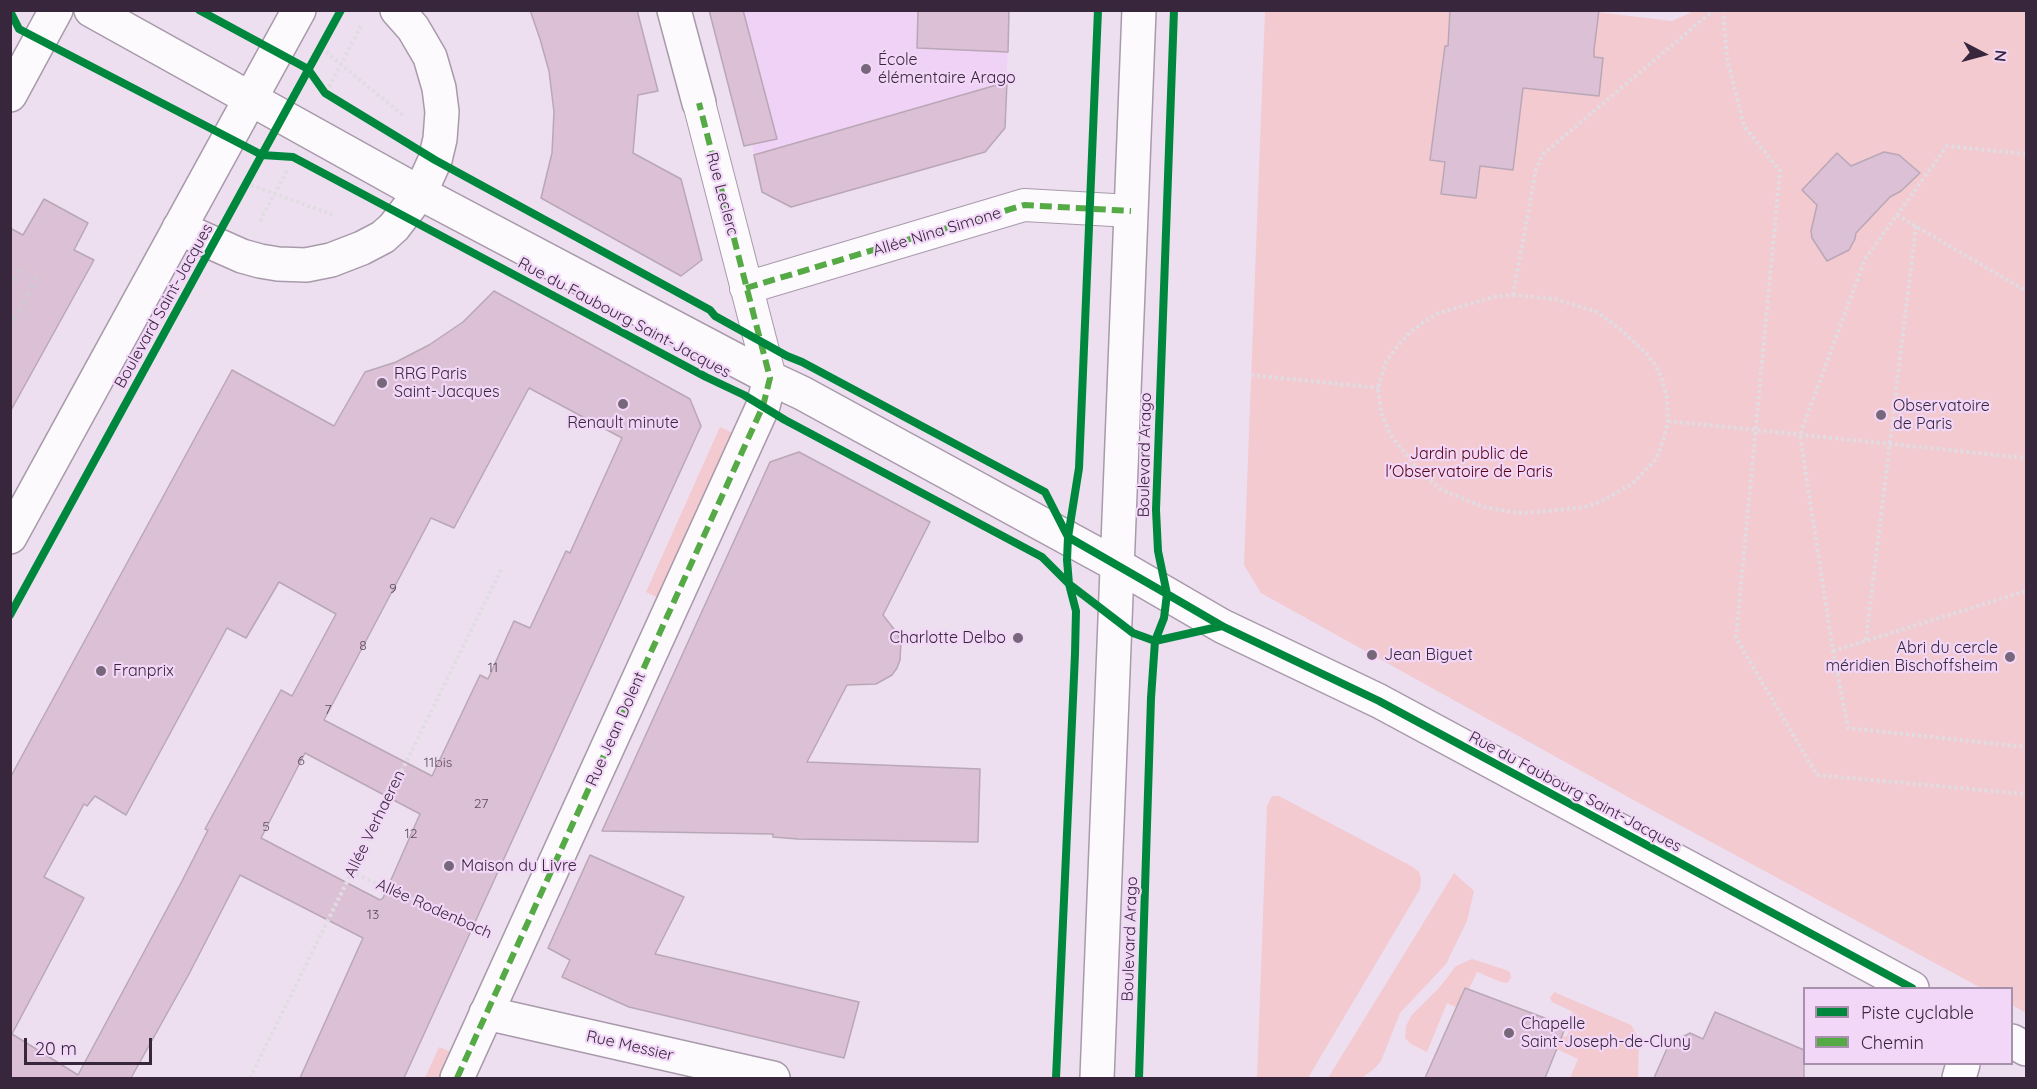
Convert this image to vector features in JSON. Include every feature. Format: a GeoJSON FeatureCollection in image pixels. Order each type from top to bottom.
{"type":"FeatureCollection","features":[{"type":"Feature","properties":{"kind":"main road"},"geometry":{"type":"LineString","coordinates":[[10,95],[56,10]]}},
{"type":"Feature","properties":{"kind":"main road","name":"Rue du Faubourg Saint-Jacques"},"geometry":{"type":"LineString","coordinates":[[91,10],[420,194],[812,398],[1222,626],[1379,701],[1910,987]]}},
{"type":"Feature","properties":{"kind":"main road","name":"Boulevard Saint-Jacques"},"geometry":{"type":"LineString","coordinates":[[10,537],[299,10]]}},
{"type":"Feature","properties":{"kind":"main road"},"geometry":{"type":"LineString","coordinates":[[179,228],[242,256],[278,264],[306,265],[331,260],[362,248],[383,237],[394,227],[420,194],[435,160],[440,139],[442,112],[435,72],[422,41],[397,10]]}},
{"type":"Feature","properties":{"kind":"main road","name":"Rue Leclerc"},"geometry":{"type":"LineString","coordinates":[[674,10],[699,103]]}},
{"type":"Feature","properties":{"kind":"main road","name":"Boulevard Arago"},"geometry":{"type":"LineString","coordinates":[[1097,1078],[1139,10]]}},
{"type":"Feature","properties":{"kind":"main road","name":"Rue Jean Dolent"},"geometry":{"type":"LineString","coordinates":[[457,1078],[763,406],[770,378]]}},
{"type":"Feature","properties":{"kind":"main road","name":"Rue Messier"},"geometry":{"type":"LineString","coordinates":[[486,1013],[773,1078]]}},
{"type":"Feature","properties":{"kind":"street","name":"Rue Leclerc"},"geometry":{"type":"LineString","coordinates":[[699,103],[770,378]]}},
{"type":"Feature","properties":{"kind":"street","name":"Allée Nina Simone"},"geometry":{"type":"LineString","coordinates":[[746,288],[1024,205],[1131,211]]}},
{"type":"Feature","properties":{"kind":"path"},"geometry":{"type":"LineString","coordinates":[[1514,295],[1536,169],[1543,154],[1714,10]]}},
{"type":"Feature","properties":{"kind":"path"},"geometry":{"type":"LineString","coordinates":[[1724,10],[1727,58],[1744,126],[1780,171],[1736,638],[1817,775],[2026,794]]}},
{"type":"Feature","properties":{"kind":"path"},"geometry":{"type":"LineString","coordinates":[[325,89],[365,19]]}},
{"type":"Feature","properties":{"kind":"path"},"geometry":{"type":"LineString","coordinates":[[327,52],[404,117]]}},
{"type":"Feature","properties":{"kind":"path"},"geometry":{"type":"LineString","coordinates":[[2026,154],[1947,146],[1865,259],[1800,435],[1833,651],[1848,728],[2026,747]]}},
{"type":"Feature","properties":{"kind":"path"},"geometry":{"type":"LineString","coordinates":[[256,230],[288,169]]}},
{"type":"Feature","properties":{"kind":"path"},"geometry":{"type":"LineString","coordinates":[[251,185],[338,216]]}},
{"type":"Feature","properties":{"kind":"path"},"geometry":{"type":"LineString","coordinates":[[1897,215],[2026,291]]}},
{"type":"Feature","properties":{"kind":"path"},"geometry":{"type":"LineString","coordinates":[[1866,640],[1916,226]]}},
{"type":"Feature","properties":{"kind":"path"},"geometry":{"type":"LineString","coordinates":[[1514,295],[1555,298],[1597,312],[1620,328],[1646,353],[1656,366],[1667,398],[1668,421],[1656,459],[1623,490],[1585,507],[1519,513],[1484,507],[1442,490],[1420,472],[1389,434],[1381,412],[1378,388],[1386,362],[1410,332],[1436,314],[1493,297],[1514,295]]}},
{"type":"Feature","properties":{"kind":"path"},"geometry":{"type":"LineString","coordinates":[[1251,375],[1378,388]]}},
{"type":"Feature","properties":{"kind":"path"},"geometry":{"type":"LineString","coordinates":[[1668,421],[2026,458]]}},
{"type":"Feature","properties":{"kind":"path"},"geometry":{"type":"LineString","coordinates":[[1833,651],[2026,591]]}},
{"type":"Feature","properties":{"kind":"shaded area","name":"École élémentaire Arago"},"geometry":{"type":"Polygon","coordinates":[[[709,11],[1009,11],[1005,128],[986,152],[791,207],[762,192],[752,145],[744,146],[709,11]]]}},
{"type":"Feature","properties":{"kind":"green space","name":"Jardin public de l'Observatoire de Paris"},"geometry":{"type":"Polygon","coordinates":[[[1579,10],[1672,21],[1690,13],[1690,10],[2026,11],[2026,1013],[2013,1006],[2013,987],[1979,987],[1639,803],[1261,593],[1244,565],[1265,11],[1579,10]]]}},
{"type":"Feature","properties":{"kind":"green space"},"geometry":{"type":"Polygon","coordinates":[[[720,427],[733,433],[658,598],[646,592],[720,427]]]}},
{"type":"Feature","properties":{"kind":"green space"},"geometry":{"type":"Polygon","coordinates":[[[1272,796],[1279,796],[1413,867],[1419,872],[1421,879],[1420,889],[1308,1078],[1257,1078],[1267,806],[1272,796]]]}},
{"type":"Feature","properties":{"kind":"green space"},"geometry":{"type":"Polygon","coordinates":[[[1454,873],[1474,891],[1467,921],[1446,964],[1400,1013],[1381,1061],[1375,1068],[1362,1078],[1328,1078],[1454,873]]]}},
{"type":"Feature","properties":{"kind":"green space"},"geometry":{"type":"Polygon","coordinates":[[[1472,959],[1506,970],[1510,972],[1511,978],[1507,983],[1501,982],[1477,972],[1469,989],[1464,988],[1461,993],[1465,995],[1460,1009],[1447,1003],[1427,1052],[1411,1044],[1405,1038],[1406,1026],[1411,1016],[1439,988],[1456,966],[1472,959]]]}},
{"type":"Feature","properties":{"kind":"green space"},"geometry":{"type":"Polygon","coordinates":[[[1554,992],[1631,1025],[1639,1039],[1638,1078],[1570,1078],[1578,1059],[1557,1049],[1562,1036],[1566,1037],[1569,1031],[1564,1029],[1573,1012],[1552,1002],[1550,998],[1554,992]]]}},
{"type":"Feature","properties":{"kind":"green space"},"geometry":{"type":"Polygon","coordinates":[[[439,1047],[451,1052],[439,1078],[425,1078],[439,1047]]]}},
{"type":"Feature","properties":{"kind":"building"},"geometry":{"type":"Polygon","coordinates":[[[530,10],[637,10],[658,91],[638,95],[633,153],[681,179],[702,260],[681,276],[541,198],[552,153],[554,112],[549,71],[530,10]]]}},
{"type":"Feature","properties":{"kind":"building"},"geometry":{"type":"Polygon","coordinates":[[[709,10],[743,10],[777,139],[744,146],[709,10]]]}},
{"type":"Feature","properties":{"kind":"building"},"geometry":{"type":"Polygon","coordinates":[[[918,10],[1009,10],[1008,52],[917,48],[918,10]]]}},
{"type":"Feature","properties":{"kind":"building"},"geometry":{"type":"Polygon","coordinates":[[[1450,10],[1599,10],[1594,57],[1603,58],[1599,96],[1523,88],[1513,170],[1480,166],[1476,198],[1441,194],[1445,162],[1430,160],[1445,46],[1448,46],[1450,10]]]}},
{"type":"Feature","properties":{"kind":"building"},"geometry":{"type":"Polygon","coordinates":[[[1007,82],[1005,128],[985,152],[791,207],[762,192],[754,155],[1007,82]]]}},
{"type":"Feature","properties":{"kind":"building"},"geometry":{"type":"Polygon","coordinates":[[[1884,152],[1899,155],[1920,173],[1901,191],[1890,197],[1856,233],[1849,250],[1827,261],[1812,238],[1811,231],[1817,205],[1802,190],[1837,153],[1851,166],[1884,152]]]}},
{"type":"Feature","properties":{"kind":"building"},"geometry":{"type":"Polygon","coordinates":[[[44,199],[88,223],[74,250],[94,260],[10,412],[10,228],[23,235],[44,199]]]}},
{"type":"Feature","properties":{"kind":"building"},"geometry":{"type":"Polygon","coordinates":[[[494,291],[690,399],[701,426],[404,1078],[300,1078],[363,938],[240,875],[189,974],[131,1078],[10,1078],[10,778],[232,370],[334,426],[365,372],[396,362],[429,345],[463,322],[494,291]],[[529,388],[454,528],[431,518],[324,720],[432,776],[480,675],[488,679],[514,621],[530,628],[566,551],[570,553],[622,438],[529,388]],[[279,582],[246,638],[227,628],[126,815],[95,796],[87,806],[84,804],[44,877],[84,898],[12,1034],[78,1075],[181,883],[208,830],[205,829],[281,690],[292,696],[336,614],[279,582]],[[305,753],[261,838],[380,900],[383,898],[420,814],[305,753]]]}},
{"type":"Feature","properties":{"kind":"building"},"geometry":{"type":"Polygon","coordinates":[[[799,452],[930,522],[883,615],[901,642],[897,668],[892,675],[876,684],[847,685],[807,762],[980,769],[978,842],[798,839],[773,837],[773,834],[602,831],[770,462],[799,452]]]}},
{"type":"Feature","properties":{"kind":"building"},"geometry":{"type":"Polygon","coordinates":[[[590,855],[684,897],[655,954],[859,1002],[844,1058],[629,1007],[562,977],[570,960],[548,948],[590,855]]]}},
{"type":"Feature","properties":{"kind":"building","name":"Chapelle Saint-Joseph-de-Cluny"},"geometry":{"type":"Polygon","coordinates":[[[1465,988],[1566,1026],[1545,1078],[1425,1078],[1465,988]]]}},
{"type":"Feature","properties":{"kind":"building"},"geometry":{"type":"Polygon","coordinates":[[[1715,1012],[1803,1050],[1804,1078],[1654,1078],[1669,1044],[1690,1033],[1703,1039],[1715,1012]]]}},
{"type":"Feature","properties":{"kind":"railway"},"geometry":{"type":"LineString","coordinates":[[10,288],[22,266]]}},
{"type":"Feature","properties":{"kind":"railway"},"geometry":{"type":"LineString","coordinates":[[10,327],[39,273]]}},
{"type":"Feature","properties":{"kind":"marked path"},"geometry":{"type":"LineString","coordinates":[[457,1078],[763,406],[770,378],[699,103]]}},
{"type":"Feature","properties":{"kind":"marked path"},"geometry":{"type":"LineString","coordinates":[[746,288],[1024,205],[1131,211]]}},
{"type":"Feature","properties":{"kind":"cycle path"},"geometry":{"type":"LineString","coordinates":[[199,10],[308,69],[325,93],[435,160],[710,310],[715,316],[787,356],[1045,492],[1068,537],[1222,626],[1379,701],[1910,987]]}},
{"type":"Feature","properties":{"kind":"cycle path"},"geometry":{"type":"LineString","coordinates":[[10,615],[341,10]]}},
{"type":"Feature","properties":{"kind":"cycle path"},"geometry":{"type":"LineString","coordinates":[[1056,1078],[1076,611],[1069,584],[1067,560],[1068,537],[1079,468],[1098,10]]}},
{"type":"Feature","properties":{"kind":"cycle path"},"geometry":{"type":"LineString","coordinates":[[1139,1078],[1151,698],[1155,641],[1164,618],[1167,594],[1158,551],[1156,510],[1174,10]]}},
{"type":"Feature","properties":{"kind":"cycle path"},"geometry":{"type":"LineString","coordinates":[[10,11],[19,29],[262,155],[293,157],[706,377],[744,395],[785,420],[1042,557],[1069,584],[1133,633],[1155,641],[1222,626]]}},
{"type":"Feature","properties":{"kind":"place","name":"École élémentaire Arago"},"geometry":{"type":"Point","coordinates":[866,69]}},
{"type":"Feature","properties":{"kind":"place","name":"RRG Paris Saint-Jacques"},"geometry":{"type":"Point","coordinates":[382,383]}},
{"type":"Feature","properties":{"kind":"place","name":"Renault minute"},"geometry":{"type":"Point","coordinates":[623,404]}},
{"type":"Feature","properties":{"kind":"place","name":"Observatoire de Paris"},"geometry":{"type":"Point","coordinates":[1881,415]}},
{"type":"Feature","properties":{"kind":"place","name":"Charlotte Delbo"},"geometry":{"type":"Point","coordinates":[1018,638]}},
{"type":"Feature","properties":{"kind":"place","name":"Jean Biguet"},"geometry":{"type":"Point","coordinates":[1372,655]}},
{"type":"Feature","properties":{"kind":"place","name":"Abri du cercle méridien Bischoffsheim"},"geometry":{"type":"Point","coordinates":[2010,657]}},
{"type":"Feature","properties":{"kind":"place","name":"Franprix"},"geometry":{"type":"Point","coordinates":[101,671]}},
{"type":"Feature","properties":{"kind":"place","name":"Maison du Livre"},"geometry":{"type":"Point","coordinates":[449,866]}},
{"type":"Feature","properties":{"kind":"place","name":"Chapelle Saint-Joseph-de-Cluny"},"geometry":{"type":"Point","coordinates":[1509,1033]}}]}
